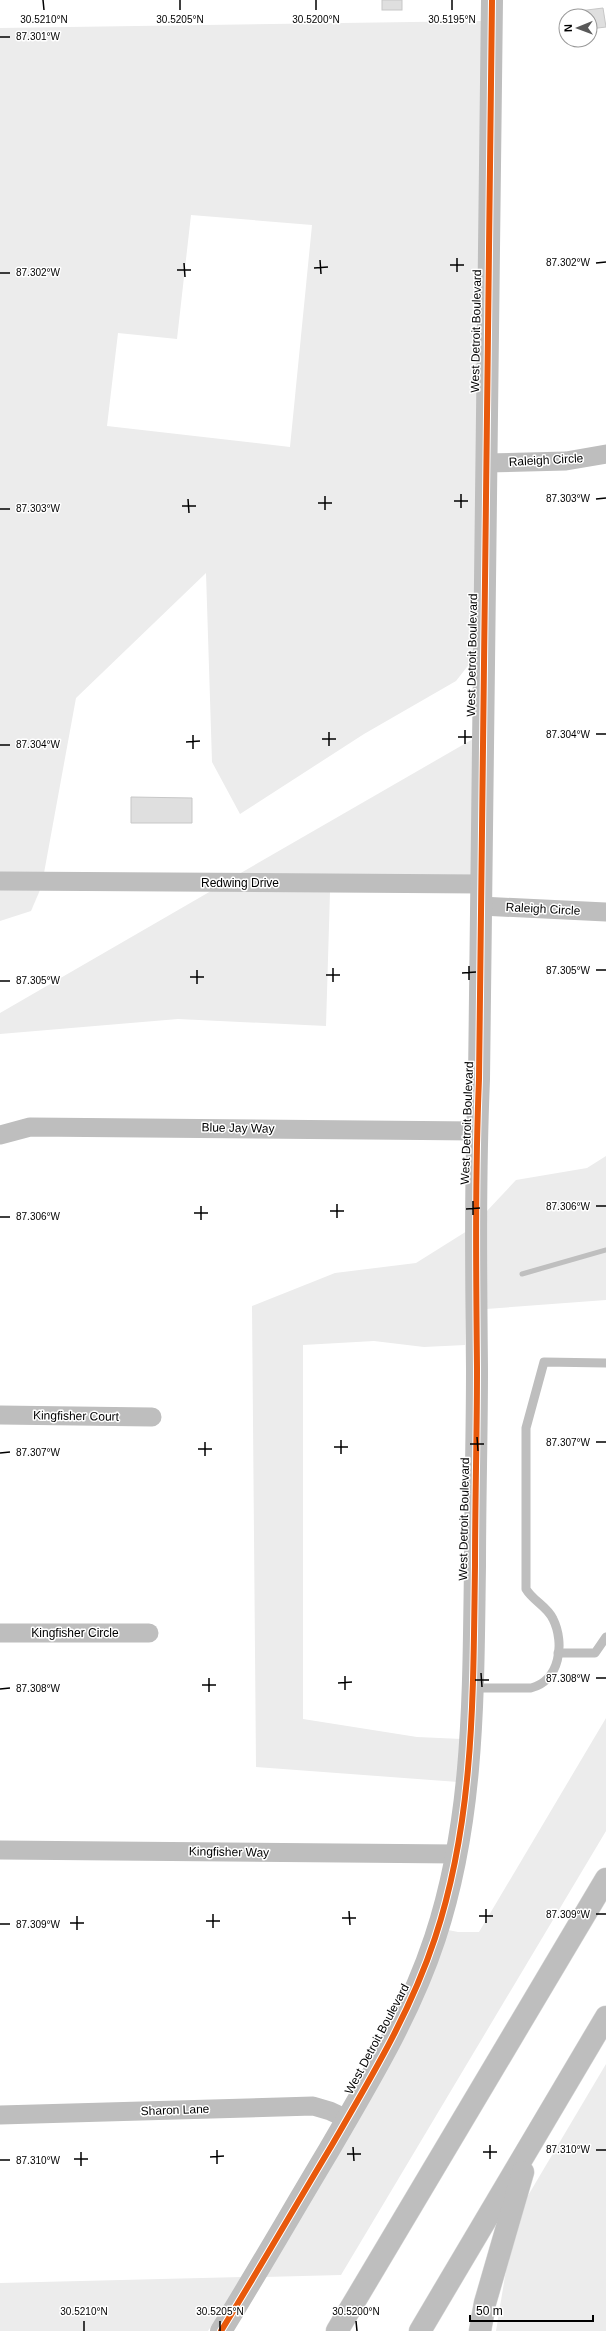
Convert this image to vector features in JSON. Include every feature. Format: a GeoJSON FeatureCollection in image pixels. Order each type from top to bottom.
{"type":"FeatureCollection","features":[{"type":"Feature","properties":{"kind":"main road","name":"West Detroit Boulevard"},"geometry":{"type":"LineString","coordinates":[[221,2331],[347,2119],[390,2043],[419,1982],[446,1903],[457,1854],[471,1753],[474,1688],[477,1130],[492,0]]}},
{"type":"Feature","properties":{"kind":"main road"},"geometry":{"type":"LineString","coordinates":[[338,2329],[606,1879]]}},
{"type":"Feature","properties":{"kind":"main road"},"geometry":{"type":"LineString","coordinates":[[420,2331],[606,2017]]}},
{"type":"Feature","properties":{"kind":"main road"},"geometry":{"type":"LineString","coordinates":[[480,2331],[485,2303],[532,2140]]}},
{"type":"Feature","properties":{"kind":"street","name":"Raleigh Circle"},"geometry":{"type":"LineString","coordinates":[[486,463],[566,461],[606,454]]}},
{"type":"Feature","properties":{"kind":"street","name":"Redwing Drive"},"geometry":{"type":"LineString","coordinates":[[0,881],[481,884]]}},
{"type":"Feature","properties":{"kind":"street","name":"Raleigh Circle"},"geometry":{"type":"LineString","coordinates":[[481,906],[606,912]]}},
{"type":"Feature","properties":{"kind":"street","name":"Blue Jay Way"},"geometry":{"type":"LineString","coordinates":[[0,1135],[30,1128],[477,1130]]}},
{"type":"Feature","properties":{"kind":"street","name":"Kingfisher Court"},"geometry":{"type":"LineString","coordinates":[[0,1416],[152,1417]]}},
{"type":"Feature","properties":{"kind":"street","name":"Kingfisher Circle"},"geometry":{"type":"LineString","coordinates":[[0,1633],[149,1633]]}},
{"type":"Feature","properties":{"kind":"street","name":"Kingfisher Way"},"geometry":{"type":"LineString","coordinates":[[0,1850],[457,1854]]}},
{"type":"Feature","properties":{"kind":"street","name":"Sharon Lane"},"geometry":{"type":"LineString","coordinates":[[0,2115],[313,2106],[330,2111],[347,2119]]}},
{"type":"Feature","properties":{"kind":"lane"},"geometry":{"type":"LineString","coordinates":[[474,1688],[531,1688],[540,1686],[552,1674],[558,1653],[557,1629],[553,1618],[526,1590],[526,1428],[544,1362],[606,1363]]}},
{"type":"Feature","properties":{"kind":"lane"},"geometry":{"type":"LineString","coordinates":[[558,1653],[595,1653],[606,1638]]}},
{"type":"Feature","properties":{"kind":"shaded area"},"geometry":{"type":"Polygon","coordinates":[[[482,21],[474,658],[456,681],[364,734],[240,814],[212,762],[206,573],[76,698],[44,873],[0,873],[0,28],[482,21]],[[191,215],[177,339],[118,333],[107,426],[290,447],[312,225],[191,215]]]}},
{"type":"Feature","properties":{"kind":"shaded area"},"geometry":{"type":"Polygon","coordinates":[[[473,739],[472,876],[239,874],[473,739]]]}},
{"type":"Feature","properties":{"kind":"shaded area"},"geometry":{"type":"Polygon","coordinates":[[[0,889],[40,890],[31,911],[0,921],[0,889]]]}},
{"type":"Feature","properties":{"kind":"shaded area"},"geometry":{"type":"Polygon","coordinates":[[[211,891],[330,892],[326,1026],[178,1019],[0,1034],[0,1013],[211,891]]]}},
{"type":"Feature","properties":{"kind":"shaded area"},"geometry":{"type":"Polygon","coordinates":[[[606,1156],[606,1300],[486,1309],[486,1212],[516,1180],[587,1168],[606,1156]]]}},
{"type":"Feature","properties":{"kind":"shaded area"},"geometry":{"type":"Polygon","coordinates":[[[467,1231],[465,1345],[424,1347],[374,1341],[303,1345],[303,1719],[417,1737],[462,1739],[458,1782],[256,1767],[252,1306],[335,1273],[416,1263],[467,1231]]]}},
{"type":"Feature","properties":{"kind":"shaded area"},"geometry":{"type":"Polygon","coordinates":[[[606,1718],[606,1831],[341,2275],[264,2277],[448,1930],[458,1932],[479,1932],[606,1718]]]}},
{"type":"Feature","properties":{"kind":"shaded area"},"geometry":{"type":"Polygon","coordinates":[[[606,2064],[606,2331],[496,2331],[508,2258],[523,2204],[606,2064]]]}},
{"type":"Feature","properties":{"kind":"shaded area"},"geometry":{"type":"Polygon","coordinates":[[[242,2277],[208,2331],[0,2331],[0,2283],[242,2277]]]}},
{"type":"Feature","properties":{"kind":"building"},"geometry":{"type":"Polygon","coordinates":[[[382,0],[402,0],[402,10],[382,10],[382,0]]]}},
{"type":"Feature","properties":{"kind":"building"},"geometry":{"type":"Polygon","coordinates":[[[603,8],[606,27],[598,28],[598,9],[603,8]]]}},
{"type":"Feature","properties":{"kind":"building"},"geometry":{"type":"Polygon","coordinates":[[[131,797],[192,798],[192,823],[131,823],[131,797]]]}},
{"type":"Feature","properties":{"kind":"waterway"},"geometry":{"type":"LineString","coordinates":[[522,1274],[606,1250]]}},
{"type":"Feature","properties":{"kind":"cycle path"},"geometry":{"type":"LineString","coordinates":[[221,2331],[359,2098],[388,2047],[414,1993],[435,1938],[448,1892],[458,1847],[465,1800],[474,1660],[477,1393],[476,1187],[479,1079],[492,0]]}}]}
